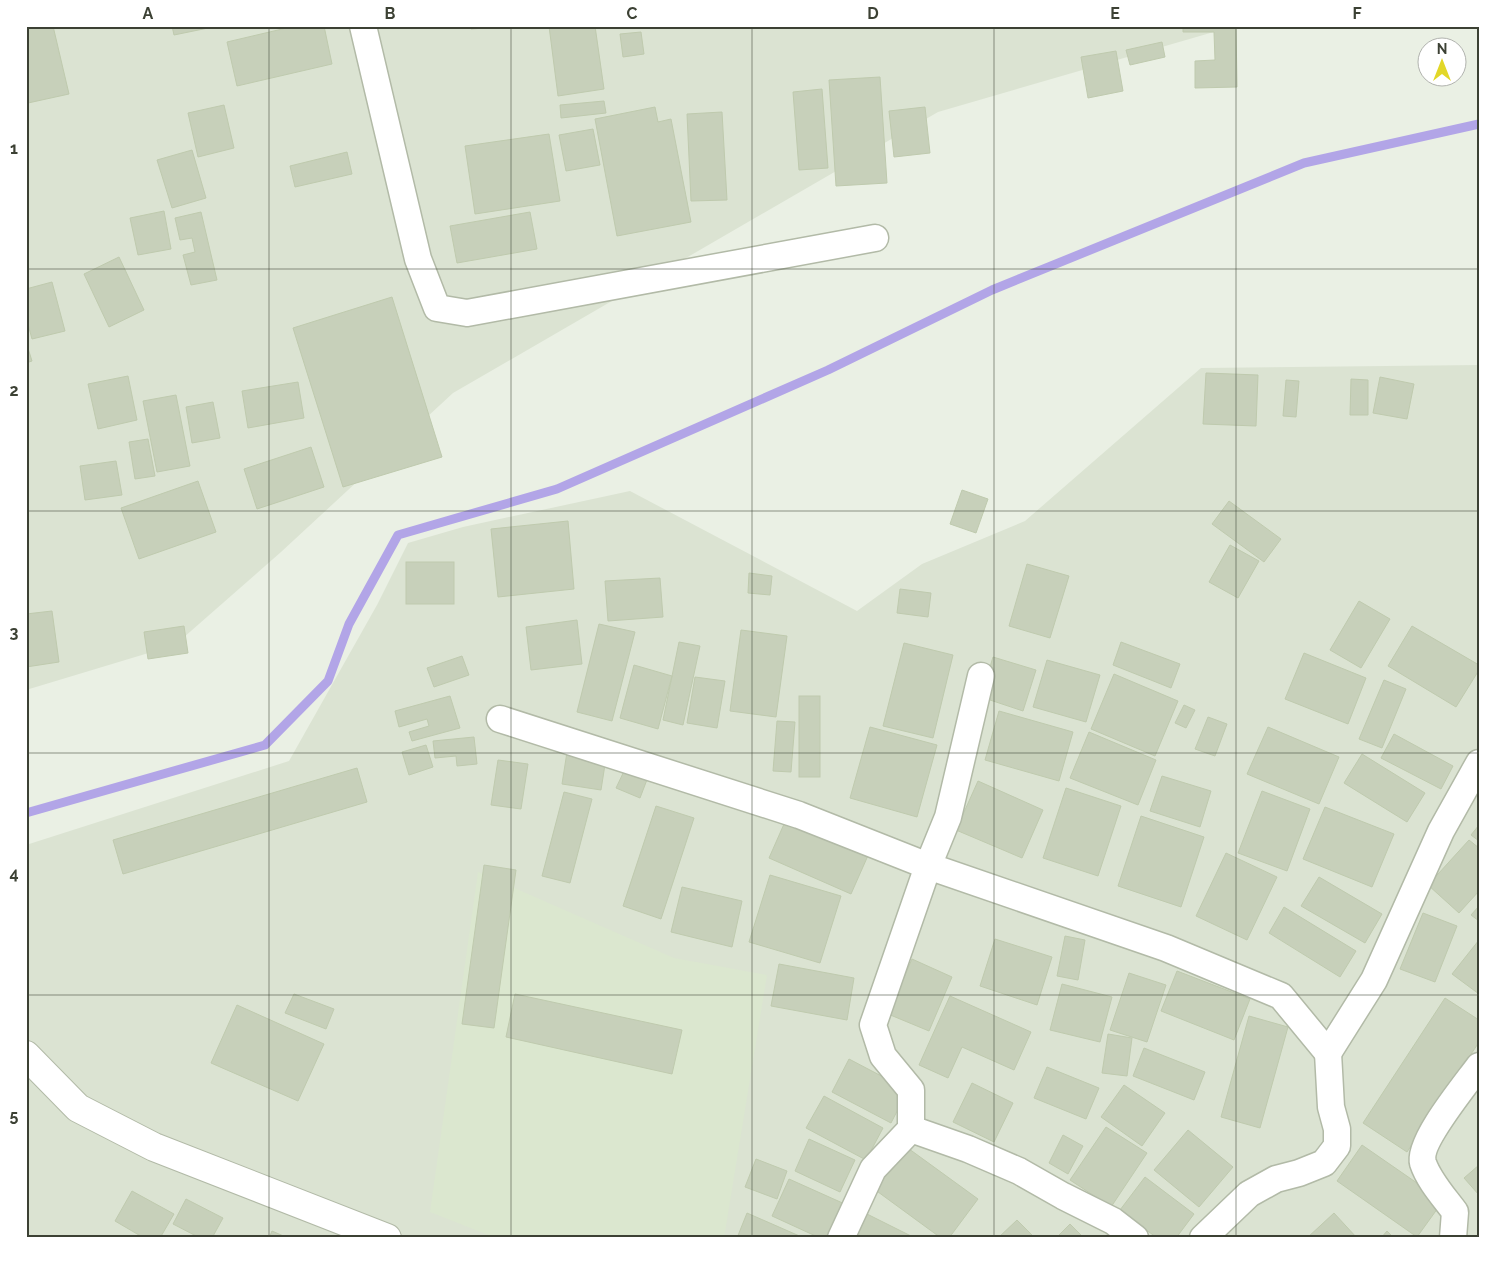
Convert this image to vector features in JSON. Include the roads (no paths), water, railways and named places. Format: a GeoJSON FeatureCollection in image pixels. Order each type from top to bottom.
{"type":"FeatureCollection","features":[{"type":"Feature","properties":{"kind":"street"},"geometry":{"type":"LineString","coordinates":[[363,26],[418,259],[437,308],[467,313],[875,238]]}},
{"type":"Feature","properties":{"kind":"street"},"geometry":{"type":"LineString","coordinates":[[841,1238],[873,1169],[911,1128],[911,1090],[884,1056],[873,1025],[928,866],[948,817],[981,676]]}},
{"type":"Feature","properties":{"kind":"street"},"geometry":{"type":"LineString","coordinates":[[500,719],[799,816],[928,866],[1166,948],[1281,996],[1328,1053]]}},
{"type":"Feature","properties":{"kind":"street"},"geometry":{"type":"LineString","coordinates":[[1203,1238],[1249,1194],[1276,1179],[1299,1173],[1324,1163],[1337,1146],[1337,1130],[1330,1098],[1328,1053],[1374,980],[1441,832],[1479,764]]}},
{"type":"Feature","properties":{"kind":"street"},"geometry":{"type":"LineString","coordinates":[[26,1055],[78,1108],[154,1147],[387,1238]]}},
{"type":"Feature","properties":{"kind":"street"},"geometry":{"type":"LineString","coordinates":[[1453,1238],[1455,1212],[1434,1184],[1422,1161],[1424,1148],[1438,1122],[1479,1066]]}},
{"type":"Feature","properties":{"kind":"street"},"geometry":{"type":"LineString","coordinates":[[911,1128],[968,1149],[1019,1171],[1113,1221],[1135,1238]]}},
{"type":"Feature","properties":{"kind":"waterway"},"geometry":{"type":"LineString","coordinates":[[26,813],[265,745],[328,681],[349,624],[398,535],[557,489],[828,370],[992,290],[1304,163],[1479,124]]}}]}
